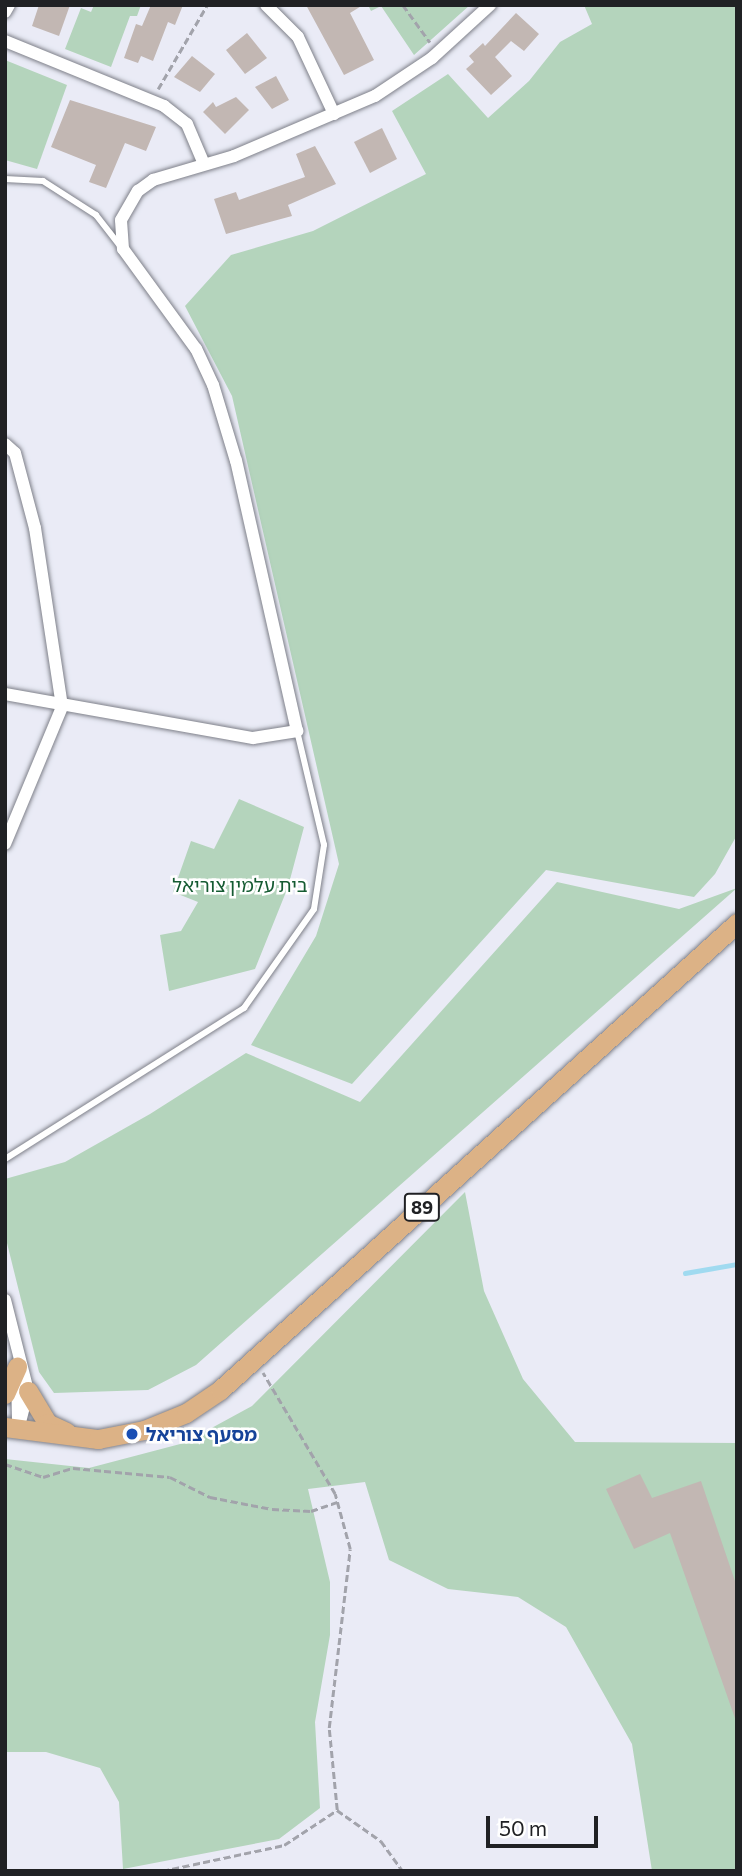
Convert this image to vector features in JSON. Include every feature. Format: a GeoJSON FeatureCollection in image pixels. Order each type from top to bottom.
{"type":"FeatureCollection","features":[{"type":"Feature","properties":{"kind":"highway","name":"89"},"geometry":{"type":"LineString","coordinates":[[12,1429],[80,1438],[144,1430],[186,1413],[220,1390],[737,923]]}},
{"type":"Feature","properties":{"kind":"highway"},"geometry":{"type":"LineString","coordinates":[[5,1394],[17,1357]]}},
{"type":"Feature","properties":{"kind":"highway"},"geometry":{"type":"LineString","coordinates":[[28,1391],[47,1423],[80,1438]]}},
{"type":"Feature","properties":{"kind":"street"},"geometry":{"type":"LineString","coordinates":[[5,12],[9,5]]}},
{"type":"Feature","properties":{"kind":"street"},"geometry":{"type":"LineString","coordinates":[[266,5],[298,37],[334,114]]}},
{"type":"Feature","properties":{"kind":"street"},"geometry":{"type":"LineString","coordinates":[[5,694],[62,708],[253,738],[296,731],[236,461],[213,385],[196,349],[122,249],[121,220],[138,191],[171,173],[204,164],[375,96],[438,52],[490,5]]}},
{"type":"Feature","properties":{"kind":"street"},"geometry":{"type":"LineString","coordinates":[[5,41],[152,101],[187,124],[204,164]]}},
{"type":"Feature","properties":{"kind":"street"},"geometry":{"type":"LineString","coordinates":[[5,444],[15,453],[35,528],[62,708],[5,844]]}},
{"type":"Feature","properties":{"kind":"street"},"geometry":{"type":"LineString","coordinates":[[5,1300],[17,1357],[28,1391],[12,1429]]}},
{"type":"Feature","properties":{"kind":"street"},"geometry":{"type":"LineString","coordinates":[[12,1429],[17,1357]]}},
{"type":"Feature","properties":{"kind":"lane"},"geometry":{"type":"LineString","coordinates":[[5,179],[43,181],[96,215],[122,249]]}},
{"type":"Feature","properties":{"kind":"lane"},"geometry":{"type":"LineString","coordinates":[[5,1159],[244,1008],[314,909],[324,845],[296,731]]}},
{"type":"Feature","properties":{"kind":"path"},"geometry":{"type":"LineString","coordinates":[[152,101],[181,44],[207,5]]}},
{"type":"Feature","properties":{"kind":"path"},"geometry":{"type":"LineString","coordinates":[[402,5],[438,52]]}},
{"type":"Feature","properties":{"kind":"path"},"geometry":{"type":"LineString","coordinates":[[254,1358],[337,1502],[350,1549],[329,1728],[337,1810],[381,1841],[403,1871]]}},
{"type":"Feature","properties":{"kind":"path"},"geometry":{"type":"LineString","coordinates":[[5,1464],[43,1477],[73,1468],[170,1477],[210,1497],[272,1509],[311,1511],[337,1502]]}},
{"type":"Feature","properties":{"kind":"path"},"geometry":{"type":"LineString","coordinates":[[162,1871],[284,1845],[337,1810]]}},
{"type":"Feature","properties":{"kind":"green space"},"geometry":{"type":"Polygon","coordinates":[[[94,5],[141,5],[137,16],[130,16],[111,67],[65,49],[81,8],[91,12],[94,5]]]}},
{"type":"Feature","properties":{"kind":"green space"},"geometry":{"type":"Polygon","coordinates":[[[368,5],[470,5],[414,55],[381,6],[371,11],[368,5]]]}},
{"type":"Feature","properties":{"kind":"green space"},"geometry":{"type":"Polygon","coordinates":[[[584,5],[737,5],[737,835],[715,874],[694,897],[546,870],[352,1084],[251,1045],[316,936],[339,864],[232,396],[185,306],[231,255],[313,231],[426,174],[392,111],[448,74],[488,118],[529,81],[560,42],[592,24],[584,5]]]}},
{"type":"Feature","properties":{"kind":"green space"},"geometry":{"type":"Polygon","coordinates":[[[5,60],[67,85],[37,169],[5,160],[5,60]]]}},
{"type":"Feature","properties":{"kind":"green space","name":"בית עלמין צוריאל"},"geometry":{"type":"Polygon","coordinates":[[[239,799],[304,827],[288,887],[255,969],[169,991],[160,935],[181,931],[198,902],[173,892],[191,841],[214,849],[239,799]]]}},
{"type":"Feature","properties":{"kind":"green space"},"geometry":{"type":"Polygon","coordinates":[[[557,882],[679,909],[737,888],[196,1365],[148,1390],[54,1393],[39,1372],[5,1235],[5,1179],[65,1162],[150,1114],[246,1053],[360,1102],[557,882]]]}},
{"type":"Feature","properties":{"kind":"green space"},"geometry":{"type":"Polygon","coordinates":[[[465,1192],[484,1291],[523,1379],[575,1442],[737,1443],[737,1871],[652,1871],[632,1744],[566,1627],[518,1597],[448,1589],[389,1560],[365,1482],[308,1489],[330,1582],[330,1635],[315,1722],[320,1808],[279,1839],[123,1869],[119,1802],[100,1768],[46,1752],[5,1752],[5,1459],[89,1468],[184,1443],[252,1406],[465,1192]]]}},
{"type":"Feature","properties":{"kind":"building"},"geometry":{"type":"Polygon","coordinates":[[[39,5],[70,5],[59,36],[32,26],[39,5]]]}},
{"type":"Feature","properties":{"kind":"building"},"geometry":{"type":"Polygon","coordinates":[[[151,5],[183,5],[175,25],[168,22],[153,61],[141,56],[138,63],[124,58],[136,24],[142,26],[151,5]]]}},
{"type":"Feature","properties":{"kind":"building"},"geometry":{"type":"Polygon","coordinates":[[[306,5],[363,5],[350,13],[374,60],[344,75],[306,5]]]}},
{"type":"Feature","properties":{"kind":"building"},"geometry":{"type":"Polygon","coordinates":[[[516,13],[539,34],[524,51],[511,41],[495,57],[512,76],[491,95],[466,69],[474,62],[469,56],[483,43],[485,46],[516,13]]]}},
{"type":"Feature","properties":{"kind":"building"},"geometry":{"type":"Polygon","coordinates":[[[247,33],[267,58],[245,74],[226,50],[247,33]]]}},
{"type":"Feature","properties":{"kind":"building"},"geometry":{"type":"Polygon","coordinates":[[[192,56],[215,74],[200,92],[174,77],[192,56]]]}},
{"type":"Feature","properties":{"kind":"building"},"geometry":{"type":"Polygon","coordinates":[[[276,76],[289,100],[272,109],[255,87],[276,76]]]}},
{"type":"Feature","properties":{"kind":"building"},"geometry":{"type":"Polygon","coordinates":[[[236,97],[249,110],[225,134],[203,112],[213,102],[216,107],[236,97]]]}},
{"type":"Feature","properties":{"kind":"building"},"geometry":{"type":"Polygon","coordinates":[[[70,100],[156,127],[146,151],[125,143],[106,188],[89,182],[96,165],[51,147],[70,100]]]}},
{"type":"Feature","properties":{"kind":"building"},"geometry":{"type":"Polygon","coordinates":[[[382,128],[397,159],[370,173],[354,142],[382,128]]]}},
{"type":"Feature","properties":{"kind":"building"},"geometry":{"type":"Polygon","coordinates":[[[315,146],[336,184],[288,205],[292,216],[226,234],[214,199],[236,192],[239,200],[305,177],[296,154],[315,146]]]}},
{"type":"Feature","properties":{"kind":"building"},"geometry":{"type":"Polygon","coordinates":[[[640,1474],[652,1498],[701,1481],[737,1587],[737,1724],[670,1533],[634,1549],[606,1489],[640,1474]]]}},
{"type":"Feature","properties":{"kind":"waterway"},"geometry":{"type":"LineString","coordinates":[[685,1273],[737,1264]]}},
{"type":"Feature","properties":{"kind":"place","name":"מסעף צוריאל"},"geometry":{"type":"Point","coordinates":[132,1434]}}]}
